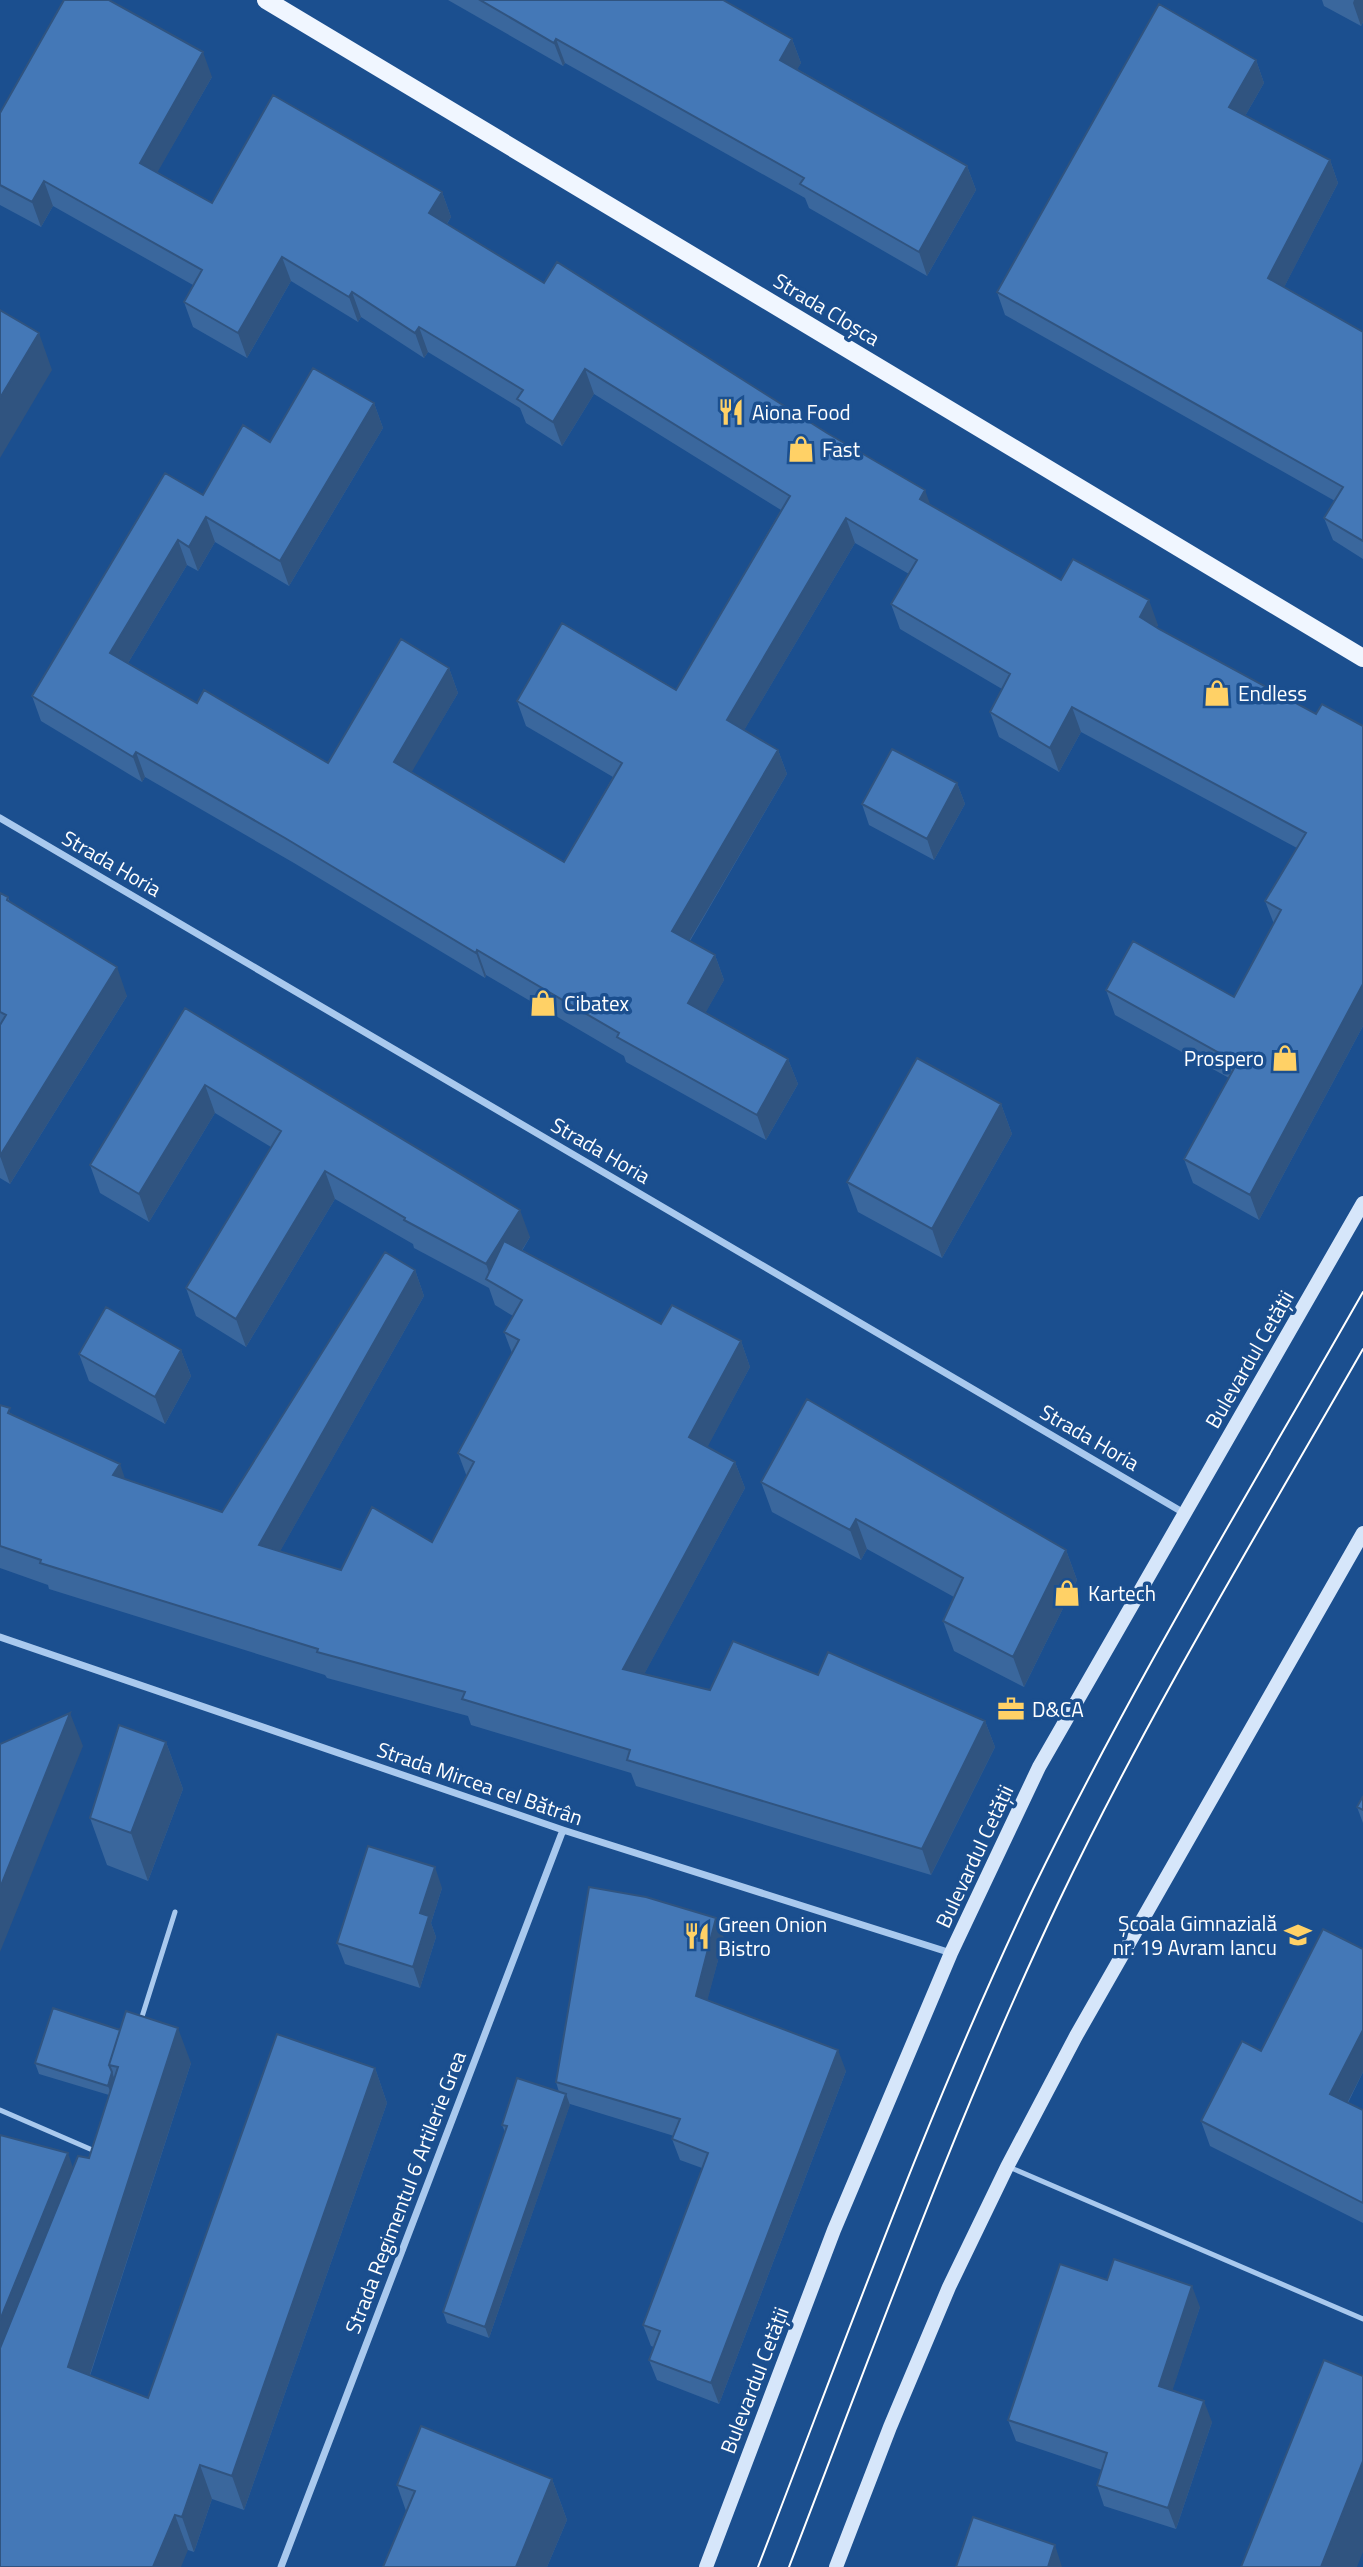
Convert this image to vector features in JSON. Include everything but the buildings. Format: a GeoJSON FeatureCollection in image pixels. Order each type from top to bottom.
{"type":"FeatureCollection","features":[{"type":"Feature","properties":{"kind":"main road","name":"Strada Cloșca"},"geometry":{"type":"LineString","coordinates":[[267,0],[1363,658]]}},
{"type":"Feature","properties":{"kind":"main road","name":"Bulevardul Cetății"},"geometry":{"type":"LineString","coordinates":[[706,2567],[834,2230],[951,1953],[1039,1767],[1363,1203]]}},
{"type":"Feature","properties":{"kind":"main road"},"geometry":{"type":"LineString","coordinates":[[836,2567],[890,2427],[949,2287],[1007,2166],[1083,2024],[1363,1532]]}},
{"type":"Feature","properties":{"kind":"street","name":"Strada Horia"},"geometry":{"type":"LineString","coordinates":[[0,818],[1184,1513]]}},
{"type":"Feature","properties":{"kind":"street","name":"Strada Mircea cel Bătrân"},"geometry":{"type":"LineString","coordinates":[[0,1637],[563,1830],[951,1953]]}},
{"type":"Feature","properties":{"kind":"street","name":"Strada Regimentul 6 Artilerie Grea"},"geometry":{"type":"LineString","coordinates":[[281,2567],[563,1830]]}},
{"type":"Feature","properties":{"kind":"lane"},"geometry":{"type":"LineString","coordinates":[[137,2033],[175,1912]]}},
{"type":"Feature","properties":{"kind":"lane"},"geometry":{"type":"LineString","coordinates":[[0,2110],[100,2153]]}},
{"type":"Feature","properties":{"kind":"lane"},"geometry":{"type":"LineString","coordinates":[[94,2166],[104,2140]]}},
{"type":"Feature","properties":{"kind":"lane"},"geometry":{"type":"LineString","coordinates":[[1007,2166],[1363,2319]]}},
{"type":"Feature","properties":{"kind":"tram line"},"geometry":{"type":"LineString","coordinates":[[758,2567],[923,2140],[1033,1889],[1151,1662],[1363,1292]]}},
{"type":"Feature","properties":{"kind":"tram line"},"geometry":{"type":"LineString","coordinates":[[789,2567],[951,2148],[1059,1901],[1167,1691],[1363,1349]]}},
{"type":"Feature","properties":{"kind":"place","name":"Aiona Food"},"geometry":{"type":"Point","coordinates":[731,412]}},
{"type":"Feature","properties":{"kind":"place","name":"Fast"},"geometry":{"type":"Point","coordinates":[801,449]}},
{"type":"Feature","properties":{"kind":"place","name":"Endless"},"geometry":{"type":"Point","coordinates":[1217,693]}},
{"type":"Feature","properties":{"kind":"place","name":"Cibatex"},"geometry":{"type":"Point","coordinates":[543,1003]}},
{"type":"Feature","properties":{"kind":"place","name":"Prospero"},"geometry":{"type":"Point","coordinates":[1285,1058]}},
{"type":"Feature","properties":{"kind":"place","name":"Kartech"},"geometry":{"type":"Point","coordinates":[1067,1593]}},
{"type":"Feature","properties":{"kind":"place","name":"D&CA"},"geometry":{"type":"Point","coordinates":[1011,1709]}},
{"type":"Feature","properties":{"kind":"place","name":"Școala Gimnazială nr. 19 Avram Iancu"},"geometry":{"type":"Point","coordinates":[1298,1935]}},
{"type":"Feature","properties":{"kind":"place","name":"Green Onion Bistro"},"geometry":{"type":"Point","coordinates":[697,1936]}}]}
